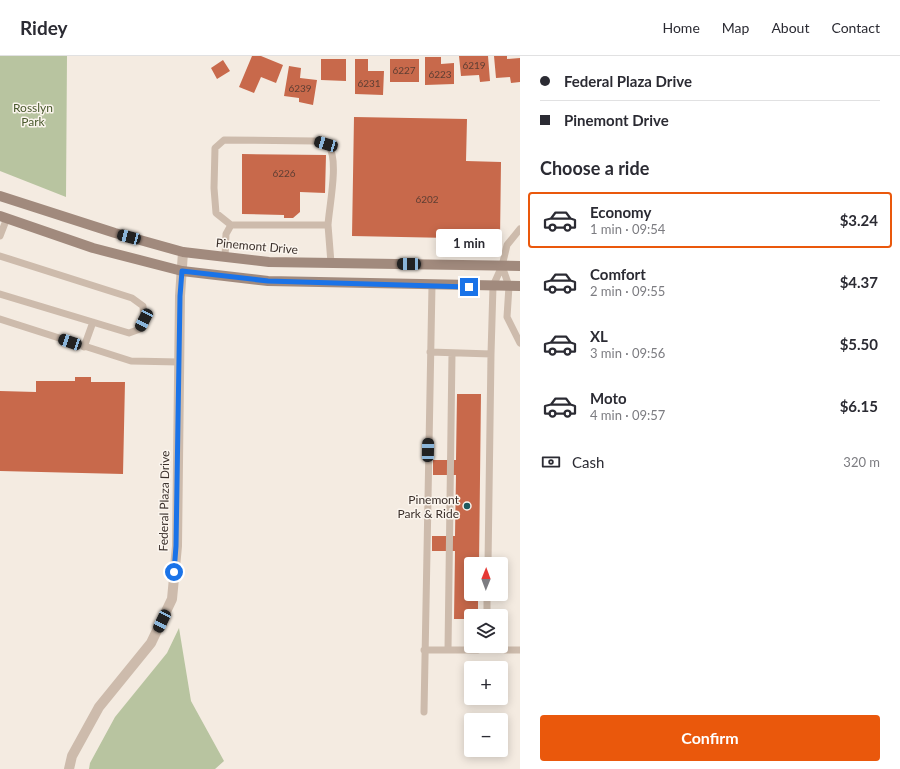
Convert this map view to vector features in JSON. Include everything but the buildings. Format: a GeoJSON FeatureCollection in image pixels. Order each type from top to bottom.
{"type":"FeatureCollection","features":[{"type":"Feature","properties":{"kind":"main road","name":"Pinemont Drive"},"geometry":{"type":"LineString","coordinates":[[0,196],[115,233],[183,252],[269,262],[520,266]]}},
{"type":"Feature","properties":{"kind":"main road"},"geometry":{"type":"LineString","coordinates":[[3,217],[93,248],[182,271],[268,281],[520,286]]}},
{"type":"Feature","properties":{"kind":"street","name":"Federal Plaza Drive"},"geometry":{"type":"LineString","coordinates":[[69,769],[72,756],[99,707],[151,643],[172,599],[176,546],[179,362],[183,252]]}},
{"type":"Feature","properties":{"kind":"lane"},"geometry":{"type":"LineString","coordinates":[[328,225],[231,225],[216,213],[215,148],[224,140],[315,141],[326,144],[330,149],[334,162],[328,225],[331,263]]}},
{"type":"Feature","properties":{"kind":"lane"},"geometry":{"type":"LineString","coordinates":[[0,236],[3,217]]}},
{"type":"Feature","properties":{"kind":"lane"},"geometry":{"type":"LineString","coordinates":[[225,257],[226,234],[231,225]]}},
{"type":"Feature","properties":{"kind":"lane"},"geometry":{"type":"LineString","coordinates":[[488,557],[490,354],[494,286],[502,266],[507,245],[520,229]]}},
{"type":"Feature","properties":{"kind":"lane"},"geometry":{"type":"LineString","coordinates":[[0,256],[132,298],[143,306],[144,320],[140,329],[129,332],[0,294]]}},
{"type":"Feature","properties":{"kind":"lane"},"geometry":{"type":"LineString","coordinates":[[502,266],[509,286],[507,317],[520,343]]}},
{"type":"Feature","properties":{"kind":"lane"},"geometry":{"type":"LineString","coordinates":[[424,712],[432,285]]}},
{"type":"Feature","properties":{"kind":"lane"},"geometry":{"type":"LineString","coordinates":[[0,319],[131,361],[179,362]]}},
{"type":"Feature","properties":{"kind":"lane"},"geometry":{"type":"LineString","coordinates":[[84,347],[93,322]]}},
{"type":"Feature","properties":{"kind":"lane"},"geometry":{"type":"LineString","coordinates":[[430,352],[490,354]]}},
{"type":"Feature","properties":{"kind":"lane"},"geometry":{"type":"LineString","coordinates":[[448,650],[452,353]]}},
{"type":"Feature","properties":{"kind":"lane"},"geometry":{"type":"LineString","coordinates":[[424,650],[464,650]]}},
{"type":"Feature","properties":{"kind":"lane"},"geometry":{"type":"LineString","coordinates":[[508,650],[520,650]]}},
{"type":"Feature","properties":{"kind":"green space","name":"Rosslyn Park"},"geometry":{"type":"Polygon","coordinates":[[[0,56],[67,56],[66,197],[0,171],[0,56]]]}},
{"type":"Feature","properties":{"kind":"green space"},"geometry":{"type":"Polygon","coordinates":[[[179,628],[191,701],[224,761],[215,769],[89,769],[90,763],[115,717],[167,653],[179,628]]]}},
{"type":"Feature","properties":{"kind":"place","name":"Pinemont Park & Ride"},"geometry":{"type":"Point","coordinates":[467,506]}},
{"type":"Feature","properties":{"kind":"route"},"geometry":{"type":"LineString","coordinates":[[174,572],[176,546],[180,296],[182,271],[268,281],[469,287]]}}]}
